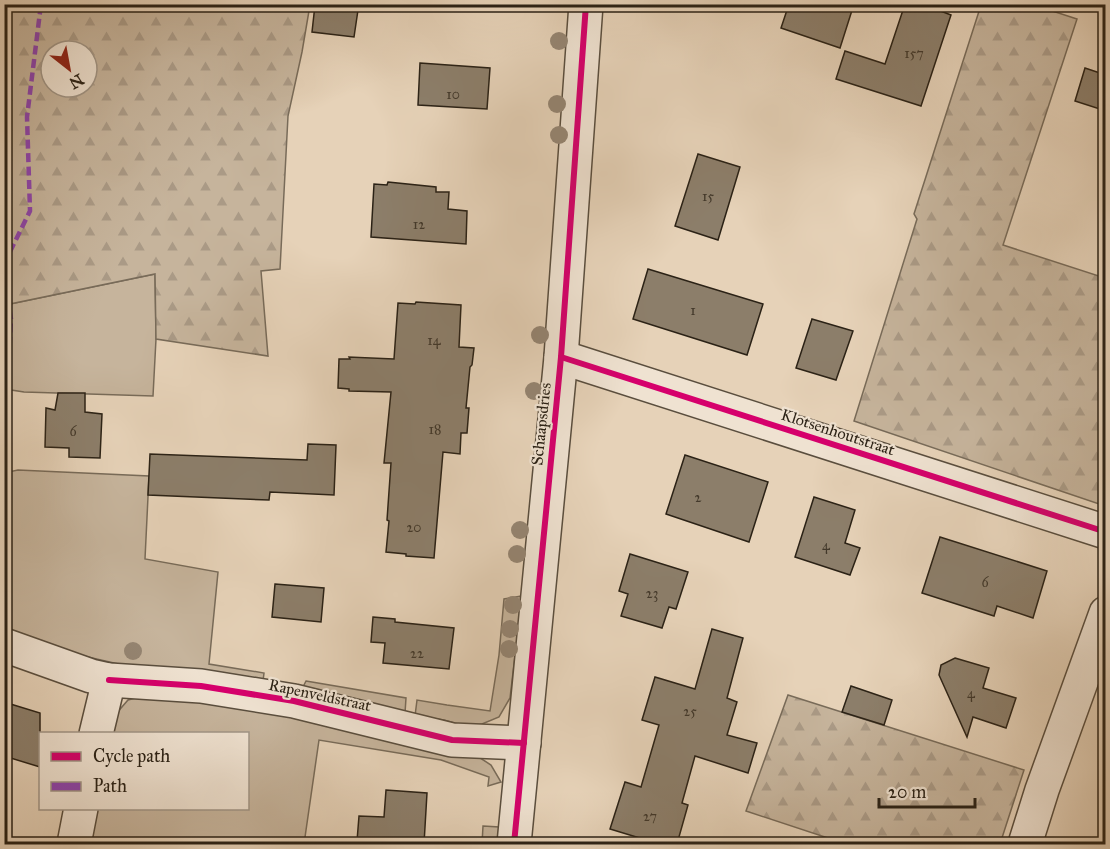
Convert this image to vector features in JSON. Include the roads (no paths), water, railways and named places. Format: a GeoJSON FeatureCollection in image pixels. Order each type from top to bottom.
{"type":"FeatureCollection","features":[{"type":"Feature","properties":{"kind":"street","name":"Schaapsdries"},"geometry":{"type":"LineString","coordinates":[[514,844],[561,357],[586,4]]}},
{"type":"Feature","properties":{"kind":"street","name":"Klotsenhoutstraat"},"geometry":{"type":"LineString","coordinates":[[561,357],[1106,532]]}},
{"type":"Feature","properties":{"kind":"street"},"geometry":{"type":"LineString","coordinates":[[1025,844],[1042,790],[1106,613]]}},
{"type":"Feature","properties":{"kind":"street","name":"Rapenveldstraat"},"geometry":{"type":"LineString","coordinates":[[4,645],[91,676],[109,680],[201,686],[294,701],[452,740],[524,743]]}},
{"type":"Feature","properties":{"kind":"street"},"geometry":{"type":"LineString","coordinates":[[96,732],[109,680]]}},
{"type":"Feature","properties":{"kind":"street"},"geometry":{"type":"LineString","coordinates":[[74,844],[81,810]]}}]}
